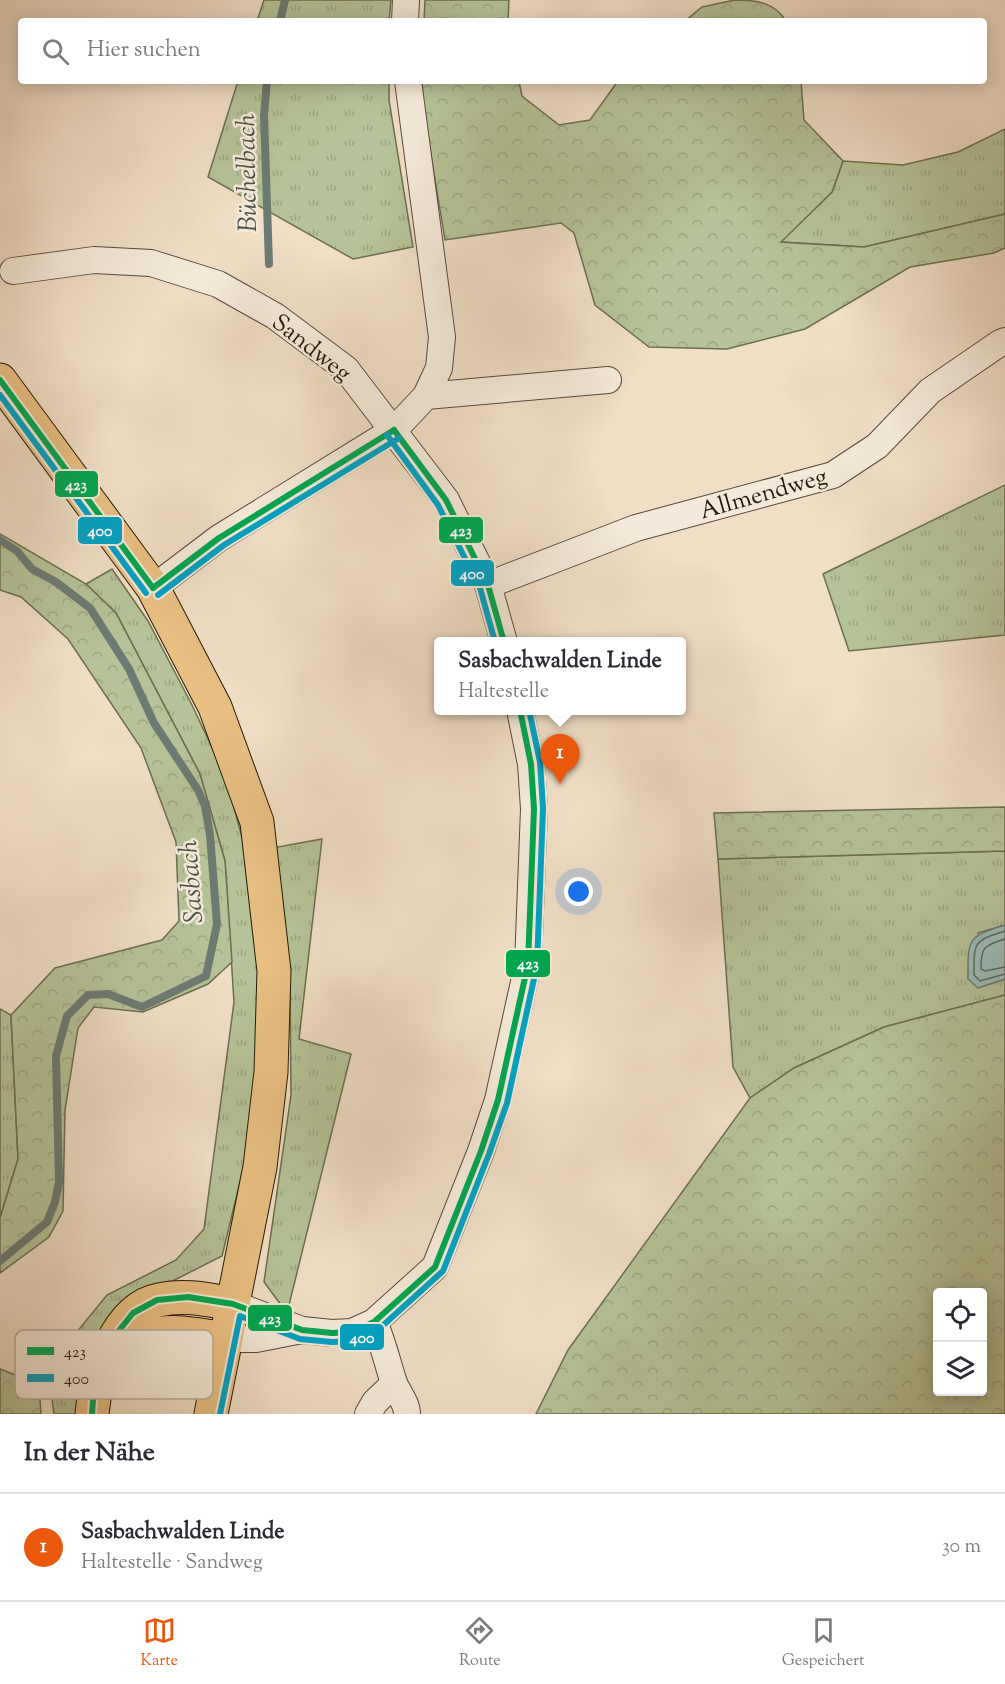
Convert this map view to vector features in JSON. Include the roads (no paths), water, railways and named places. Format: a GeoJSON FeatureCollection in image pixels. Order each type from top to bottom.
{"type":"FeatureCollection","features":[{"type":"Feature","properties":{"kind":"main road"},"geometry":{"type":"LineString","coordinates":[[0,380],[153,588],[215,707],[257,822],[274,971],[271,1072],[260,1167],[211,1414]]}},
{"type":"Feature","properties":{"kind":"main road"},"geometry":{"type":"LineString","coordinates":[[119,1330],[133,1313],[157,1300],[188,1297],[233,1304]]}},
{"type":"Feature","properties":{"kind":"main road"},"geometry":{"type":"LineString","coordinates":[[213,1337],[226,1339]]}},
{"type":"Feature","properties":{"kind":"main road"},"geometry":{"type":"LineString","coordinates":[[92,1414],[93,1399]]}},
{"type":"Feature","properties":{"kind":"street"},"geometry":{"type":"LineString","coordinates":[[405,18],[406,0]]}},
{"type":"Feature","properties":{"kind":"street"},"geometry":{"type":"LineString","coordinates":[[153,588],[219,538],[394,430],[426,396],[439,368],[442,338],[408,84]]}},
{"type":"Feature","properties":{"kind":"street","name":"Sandweg"},"geometry":{"type":"LineString","coordinates":[[14,271],[94,260],[152,263],[218,284],[275,316],[346,369],[446,500],[488,585],[503,637]]}},
{"type":"Feature","properties":{"kind":"street","name":"Allmendweg"},"geometry":{"type":"LineString","coordinates":[[488,585],[636,528],[832,475],[877,446],[930,391],[1005,341]]}},
{"type":"Feature","properties":{"kind":"street"},"geometry":{"type":"LineString","coordinates":[[426,396],[608,380]]}},
{"type":"Feature","properties":{"kind":"street"},"geometry":{"type":"LineString","coordinates":[[233,1304],[302,1330],[332,1334],[352,1332],[374,1322],[435,1267],[498,1100],[528,964],[534,809],[531,764],[521,715]]}},
{"type":"Feature","properties":{"kind":"street"},"geometry":{"type":"LineString","coordinates":[[374,1322],[383,1343],[394,1384],[407,1409],[407,1414]]}},
{"type":"Feature","properties":{"kind":"street"},"geometry":{"type":"LineString","coordinates":[[226,1339],[256,1339],[302,1330]]}},
{"type":"Feature","properties":{"kind":"street"},"geometry":{"type":"LineString","coordinates":[[368,1414],[375,1402],[394,1384]]}},
{"type":"Feature","properties":{"kind":"water"},"geometry":{"type":"Polygon","coordinates":[[[1005,925],[1005,979],[978,988],[968,979],[969,948],[976,937],[1005,925]]]}},
{"type":"Feature","properties":{"kind":"waterway","name":"Büchelbach"},"geometry":{"type":"LineString","coordinates":[[281,18],[285,0]]}},
{"type":"Feature","properties":{"kind":"waterway","name":"Büchelbach"},"geometry":{"type":"LineString","coordinates":[[267,84],[264,115],[269,264]]}},
{"type":"Feature","properties":{"kind":"waterway","name":"Sasbach"},"geometry":{"type":"LineString","coordinates":[[0,540],[17,551],[32,569],[56,582],[90,608],[129,669],[154,723],[198,790],[205,806],[210,835],[217,924],[206,976],[142,1007],[108,994],[88,995],[67,1016],[56,1056],[59,1182],[55,1202],[47,1222],[0,1261]]}},
{"type":"Feature","properties":{"kind":"place","name":"Sasbachwalden Linde"},"geometry":{"type":"Point","coordinates":[560,784]}}]}
